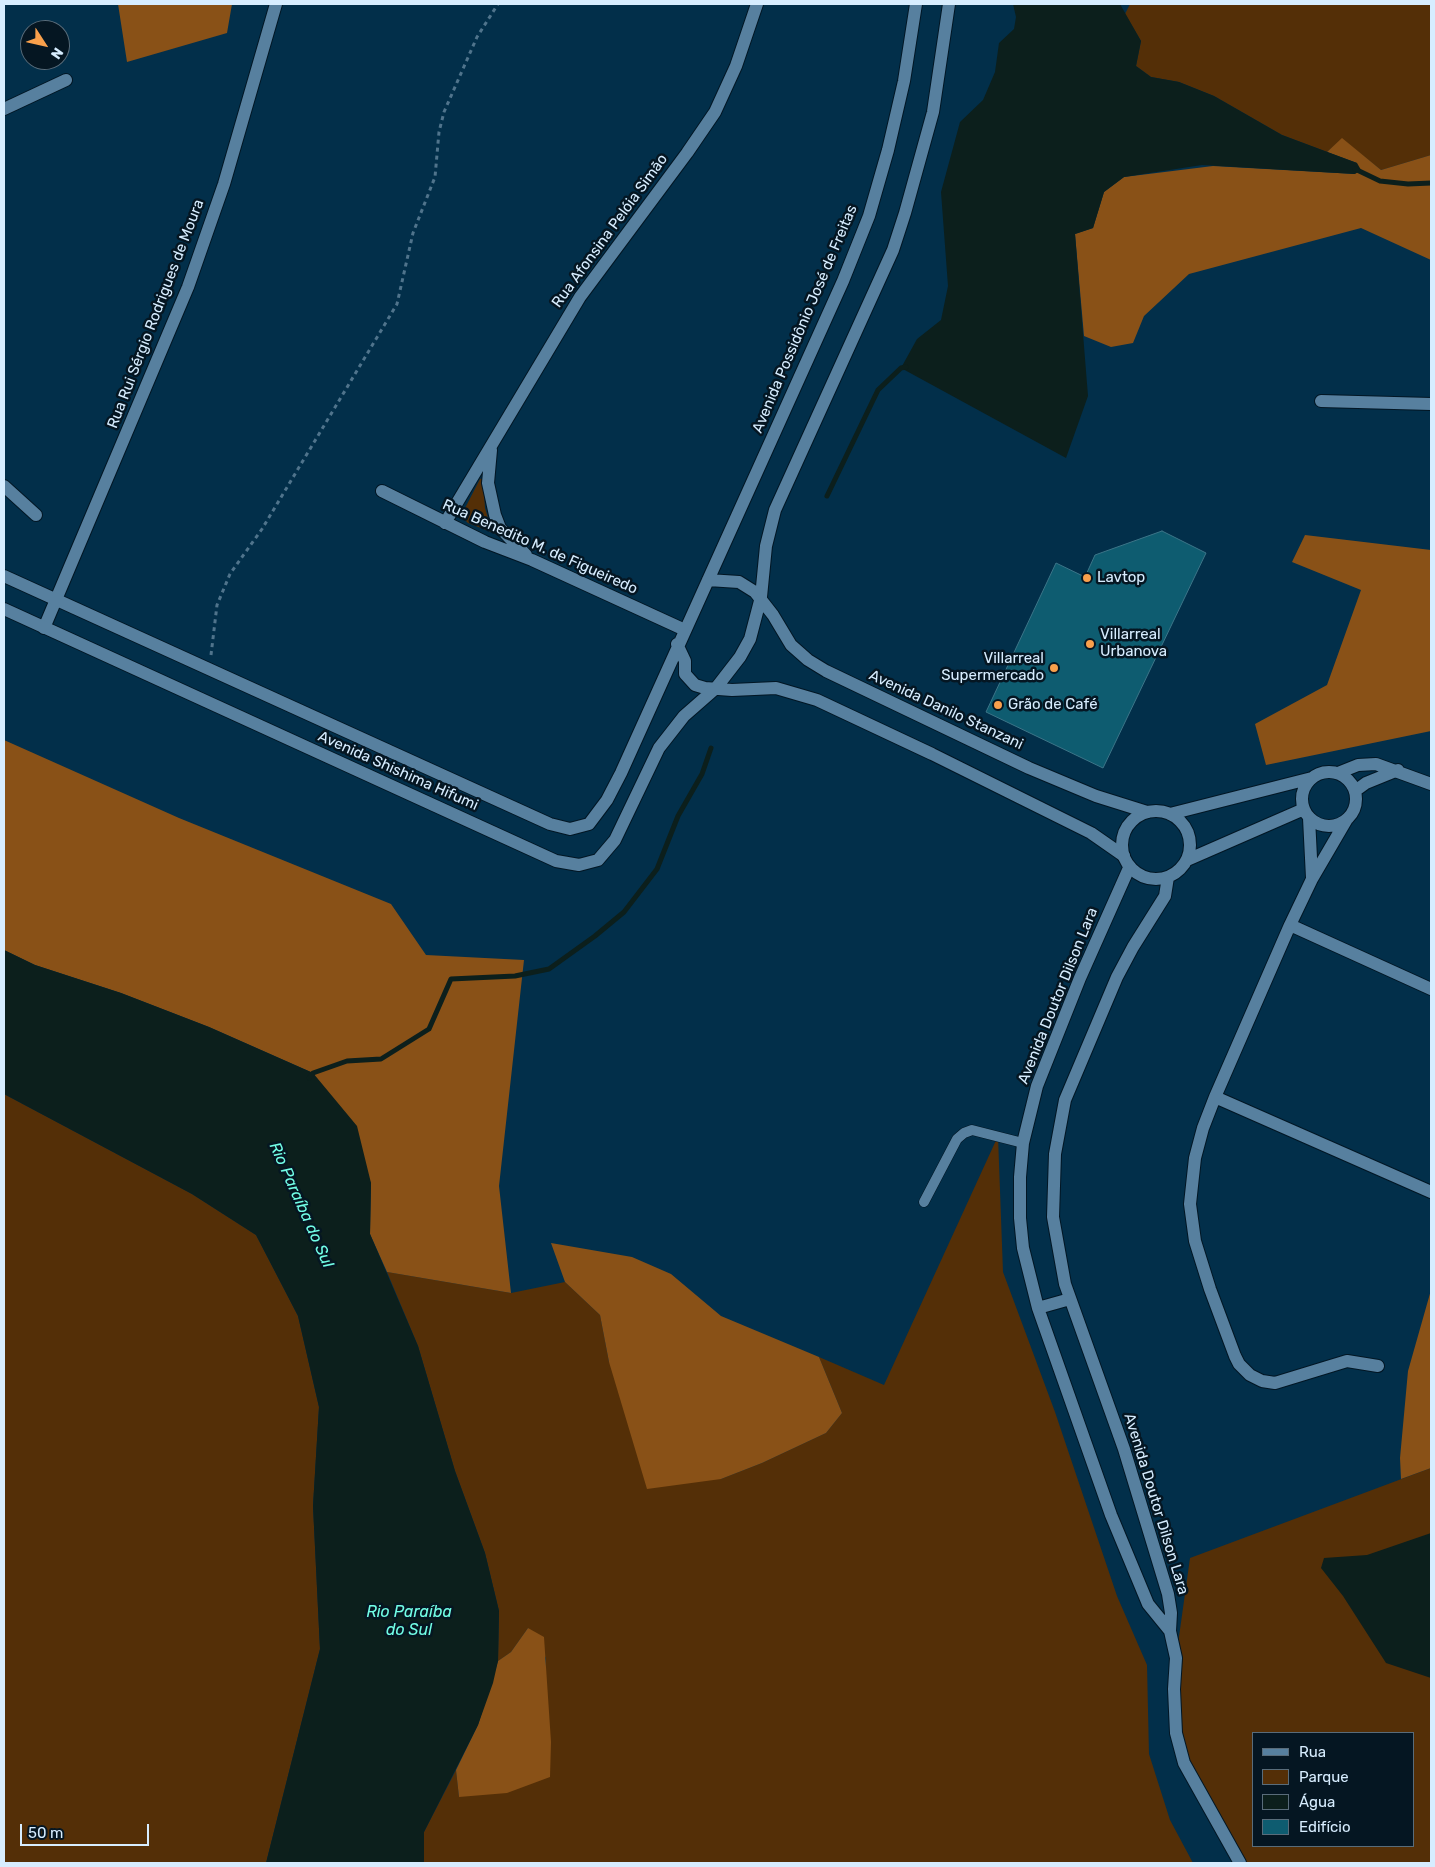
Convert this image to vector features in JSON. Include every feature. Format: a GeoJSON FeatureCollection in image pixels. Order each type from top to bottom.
{"type":"FeatureCollection","features":[{"type":"Feature","properties":{"kind":"street","name":"Rua Rui Sérgio Rodrigues de Moura"},"geometry":{"type":"LineString","coordinates":[[44,628],[196,264],[224,184],[276,4]]}},
{"type":"Feature","properties":{"kind":"street","name":"Rua Afonsina Pelóia Simão"},"geometry":{"type":"LineString","coordinates":[[445,523],[580,297],[688,153],[715,112],[736,66],[757,4]]}},
{"type":"Feature","properties":{"kind":"street","name":"Avenida Possidônio José de Freitas"},"geometry":{"type":"LineString","coordinates":[[685,630],[843,281],[868,216],[888,150],[904,81],[916,4]]}},
{"type":"Feature","properties":{"kind":"street","name":"Avenida Shishima Hifumi"},"geometry":{"type":"LineString","coordinates":[[4,609],[561,863],[573,865],[598,860],[610,848],[659,748],[684,716],[712,692],[740,657],[750,639],[761,597],[766,546],[775,510],[893,250],[905,213],[932,112],[949,4]]}},
{"type":"Feature","properties":{"kind":"street"},"geometry":{"type":"LineString","coordinates":[[4,109],[66,80]]}},
{"type":"Feature","properties":{"kind":"street"},"geometry":{"type":"LineString","coordinates":[[1321,401],[1431,404]]}},
{"type":"Feature","properties":{"kind":"street"},"geometry":{"type":"LineString","coordinates":[[492,446],[488,483],[494,515],[500,528],[532,560]]}},
{"type":"Feature","properties":{"kind":"street"},"geometry":{"type":"LineString","coordinates":[[4,486],[36,515]]}},
{"type":"Feature","properties":{"kind":"street","name":"Rua Benedito M. de Figueiredo"},"geometry":{"type":"LineString","coordinates":[[382,491],[445,523],[532,560],[685,630]]}},
{"type":"Feature","properties":{"kind":"street","name":"Avenida Shishima Hifumi"},"geometry":{"type":"LineString","coordinates":[[4,576],[550,824],[570,829],[588,824],[607,800],[685,630]]}},
{"type":"Feature","properties":{"kind":"street"},"geometry":{"type":"LineString","coordinates":[[708,580],[739,582],[761,597]]}},
{"type":"Feature","properties":{"kind":"street","name":"Avenida Danilo Stanzani"},"geometry":{"type":"LineString","coordinates":[[761,597],[791,645],[808,660],[826,671],[1029,768],[1096,796],[1147,812]]}},
{"type":"Feature","properties":{"kind":"street"},"geometry":{"type":"LineString","coordinates":[[678,644],[685,661],[685,674],[690,681],[699,687],[712,692],[776,688],[817,700],[932,754],[1091,833],[1148,879],[1168,877],[1176,873],[1187,860],[1307,814]]}},
{"type":"Feature","properties":{"kind":"street"},"geometry":{"type":"LineString","coordinates":[[1170,814],[1312,778],[1320,773],[1338,773],[1347,768],[1366,764],[1382,765],[1431,784]]}},
{"type":"Feature","properties":{"kind":"street"},"geometry":{"type":"LineString","coordinates":[[1356,792],[1366,783],[1398,770]]}},
{"type":"Feature","properties":{"kind":"street"},"geometry":{"type":"LineString","coordinates":[[1338,773],[1350,781],[1356,792],[1356,803],[1312,879],[1215,1097],[1203,1128],[1195,1158],[1190,1204],[1195,1241],[1207,1281],[1239,1364],[1256,1378],[1275,1383],[1347,1361],[1378,1366]]}},
{"type":"Feature","properties":{"kind":"street"},"geometry":{"type":"LineString","coordinates":[[1312,778],[1303,792],[1307,814],[1312,879]]}},
{"type":"Feature","properties":{"kind":"street"},"geometry":{"type":"LineString","coordinates":[[1126,862],[1122,847],[1126,830],[1138,816],[1147,812],[1158,811],[1170,814],[1180,820],[1186,829],[1190,844],[1187,860]]}},
{"type":"Feature","properties":{"kind":"street"},"geometry":{"type":"LineString","coordinates":[[1307,814],[1322,825],[1331,826],[1347,819]]}},
{"type":"Feature","properties":{"kind":"street","name":"Avenida Doutor Dilson Lara"},"geometry":{"type":"LineString","coordinates":[[1126,862],[1047,1059],[1029,1114],[1023,1143],[1020,1178],[1023,1248],[1038,1308],[1129,1562],[1148,1604],[1170,1632]]}},
{"type":"Feature","properties":{"kind":"street","name":"Avenida Doutor Dilson Lara"},"geometry":{"type":"LineString","coordinates":[[1168,877],[1166,896],[1133,947],[1097,1021],[1074,1078],[1061,1119],[1055,1154],[1053,1217],[1060,1263],[1070,1299],[1124,1449],[1162,1570],[1171,1613],[1170,1632]]}},
{"type":"Feature","properties":{"kind":"street"},"geometry":{"type":"LineString","coordinates":[[1290,925],[1431,989]]}},
{"type":"Feature","properties":{"kind":"street"},"geometry":{"type":"LineString","coordinates":[[1215,1097],[1431,1192]]}},
{"type":"Feature","properties":{"kind":"street"},"geometry":{"type":"LineString","coordinates":[[1038,1308],[1070,1299]]}},
{"type":"Feature","properties":{"kind":"street"},"geometry":{"type":"LineString","coordinates":[[1170,1632],[1176,1658],[1174,1689],[1176,1733],[1184,1763],[1240,1863]]}},
{"type":"Feature","properties":{"kind":"lane"},"geometry":{"type":"LineString","coordinates":[[924,1202],[957,1139],[964,1132],[972,1130],[1023,1143]]}},
{"type":"Feature","properties":{"kind":"path"},"geometry":{"type":"LineString","coordinates":[[210,668],[217,605],[230,574],[262,529],[397,304],[413,233],[435,177],[439,132],[444,112],[477,37],[498,4]]}},
{"type":"Feature","properties":{"kind":"green space"},"geometry":{"type":"Polygon","coordinates":[[[1130,4],[1431,4],[1431,155],[1381,170],[1342,139],[1327,152],[1282,135],[1214,96],[1179,82],[1151,77],[1136,66],[1141,41],[1125,14],[1130,4]]]}},
{"type":"Feature","properties":{"kind":"green space"},"geometry":{"type":"Polygon","coordinates":[[[483,478],[485,508],[489,521],[499,535],[468,523],[461,516],[480,479],[483,478]]]}},
{"type":"Feature","properties":{"kind":"green space"},"geometry":{"type":"Polygon","coordinates":[[[4,1094],[192,1194],[256,1235],[298,1316],[319,1407],[313,1506],[320,1649],[266,1863],[4,1863],[4,1094]]]}},
{"type":"Feature","properties":{"kind":"green space"},"geometry":{"type":"Polygon","coordinates":[[[998,1136],[1003,1272],[1055,1412],[1117,1596],[1147,1665],[1149,1754],[1170,1820],[1193,1863],[424,1863],[424,1832],[456,1770],[459,1797],[546,1693],[546,1658],[528,1628],[511,1652],[498,1661],[499,1611],[485,1553],[455,1471],[418,1346],[387,1272],[511,1293],[565,1282],[600,1315],[609,1362],[721,1479],[762,1463],[826,1433],[842,1413],[819,1357],[884,1385],[998,1136]]]}},
{"type":"Feature","properties":{"kind":"green space"},"geometry":{"type":"Polygon","coordinates":[[[1431,1468],[1431,1863],[1240,1863],[1176,1733],[1176,1658],[1190,1558],[1431,1468]]]}},
{"type":"Feature","properties":{"kind":"shaded area"},"geometry":{"type":"Polygon","coordinates":[[[118,4],[232,4],[227,33],[127,62],[118,4]]]}},
{"type":"Feature","properties":{"kind":"shaded area"},"geometry":{"type":"Polygon","coordinates":[[[1342,138],[1381,170],[1431,155],[1431,260],[1361,228],[1189,274],[1144,316],[1133,343],[1111,347],[1084,336],[1075,234],[1093,228],[1104,192],[1124,177],[1213,166],[1355,174],[1357,163],[1327,152],[1342,138]]]}},
{"type":"Feature","properties":{"kind":"shaded area"},"geometry":{"type":"Polygon","coordinates":[[[1305,535],[1431,550],[1431,731],[1266,765],[1255,724],[1327,685],[1361,590],[1292,562],[1305,535]]]}},
{"type":"Feature","properties":{"kind":"shaded area"},"geometry":{"type":"Polygon","coordinates":[[[4,740],[179,818],[391,904],[426,955],[524,960],[499,1186],[511,1293],[387,1272],[370,1234],[371,1183],[313,1073],[209,1027],[121,993],[35,965],[4,950],[4,740]]]}},
{"type":"Feature","properties":{"kind":"shaded area"},"geometry":{"type":"Polygon","coordinates":[[[551,1243],[632,1257],[671,1274],[721,1316],[819,1357],[842,1413],[826,1433],[762,1463],[721,1479],[647,1489],[609,1362],[600,1315],[565,1282],[551,1243]]]}},
{"type":"Feature","properties":{"kind":"shaded area"},"geometry":{"type":"Polygon","coordinates":[[[1431,1290],[1431,1468],[1401,1479],[1400,1458],[1408,1371],[1431,1290]]]}},
{"type":"Feature","properties":{"kind":"shaded area"},"geometry":{"type":"Polygon","coordinates":[[[528,1628],[544,1637],[551,1742],[550,1777],[507,1793],[459,1797],[456,1770],[478,1725],[498,1661],[511,1652],[528,1628]]]}},
{"type":"Feature","properties":{"kind":"water"},"geometry":{"type":"Polygon","coordinates":[[[1013,4],[1120,4],[1141,41],[1136,66],[1151,77],[1179,82],[1214,96],[1282,135],[1357,163],[1361,170],[1355,174],[1202,165],[1124,177],[1104,192],[1093,228],[1075,234],[1088,396],[1066,458],[901,368],[917,339],[941,320],[948,286],[941,192],[960,122],[983,100],[995,72],[999,43],[1014,29],[1016,17],[1013,4]]]}},
{"type":"Feature","properties":{"kind":"water","name":"Rio Paraíba do Sul"},"geometry":{"type":"Polygon","coordinates":[[[4,950],[35,965],[121,993],[209,1027],[313,1073],[357,1126],[371,1183],[370,1234],[418,1346],[455,1471],[485,1553],[499,1611],[498,1661],[493,1683],[478,1725],[424,1832],[424,1863],[266,1863],[320,1649],[313,1506],[319,1407],[298,1316],[256,1235],[192,1194],[4,1094],[4,950]]]}},
{"type":"Feature","properties":{"kind":"water"},"geometry":{"type":"Polygon","coordinates":[[[1431,1533],[1431,1678],[1386,1663],[1343,1596],[1321,1568],[1324,1558],[1367,1555],[1431,1533]]]}},
{"type":"Feature","properties":{"kind":"building","name":"Villarreal Urbanova"},"geometry":{"type":"Polygon","coordinates":[[[1162,531],[1206,553],[1103,768],[986,712],[1056,563],[1085,577],[1095,555],[1162,531]]]}},
{"type":"Feature","properties":{"kind":"waterway"},"geometry":{"type":"LineString","coordinates":[[1355,169],[1380,181],[1408,184],[1431,183]]}},
{"type":"Feature","properties":{"kind":"waterway"},"geometry":{"type":"LineString","coordinates":[[827,496],[878,390],[901,368],[906,367]]}},
{"type":"Feature","properties":{"kind":"waterway"},"geometry":{"type":"LineString","coordinates":[[309,1078],[313,1073],[347,1061],[381,1059],[429,1029],[451,979],[515,976],[549,969],[595,936],[624,912],[657,869],[678,816],[702,774],[711,748]]}},
{"type":"Feature","properties":{"kind":"place","name":"Lavtop"},"geometry":{"type":"Point","coordinates":[1087,578]}},
{"type":"Feature","properties":{"kind":"place","name":"Villarreal Urbanova"},"geometry":{"type":"Point","coordinates":[1090,644]}},
{"type":"Feature","properties":{"kind":"place","name":"Villarreal Supermercado"},"geometry":{"type":"Point","coordinates":[1054,668]}},
{"type":"Feature","properties":{"kind":"place","name":"Grão de Café"},"geometry":{"type":"Point","coordinates":[998,705]}}]}
